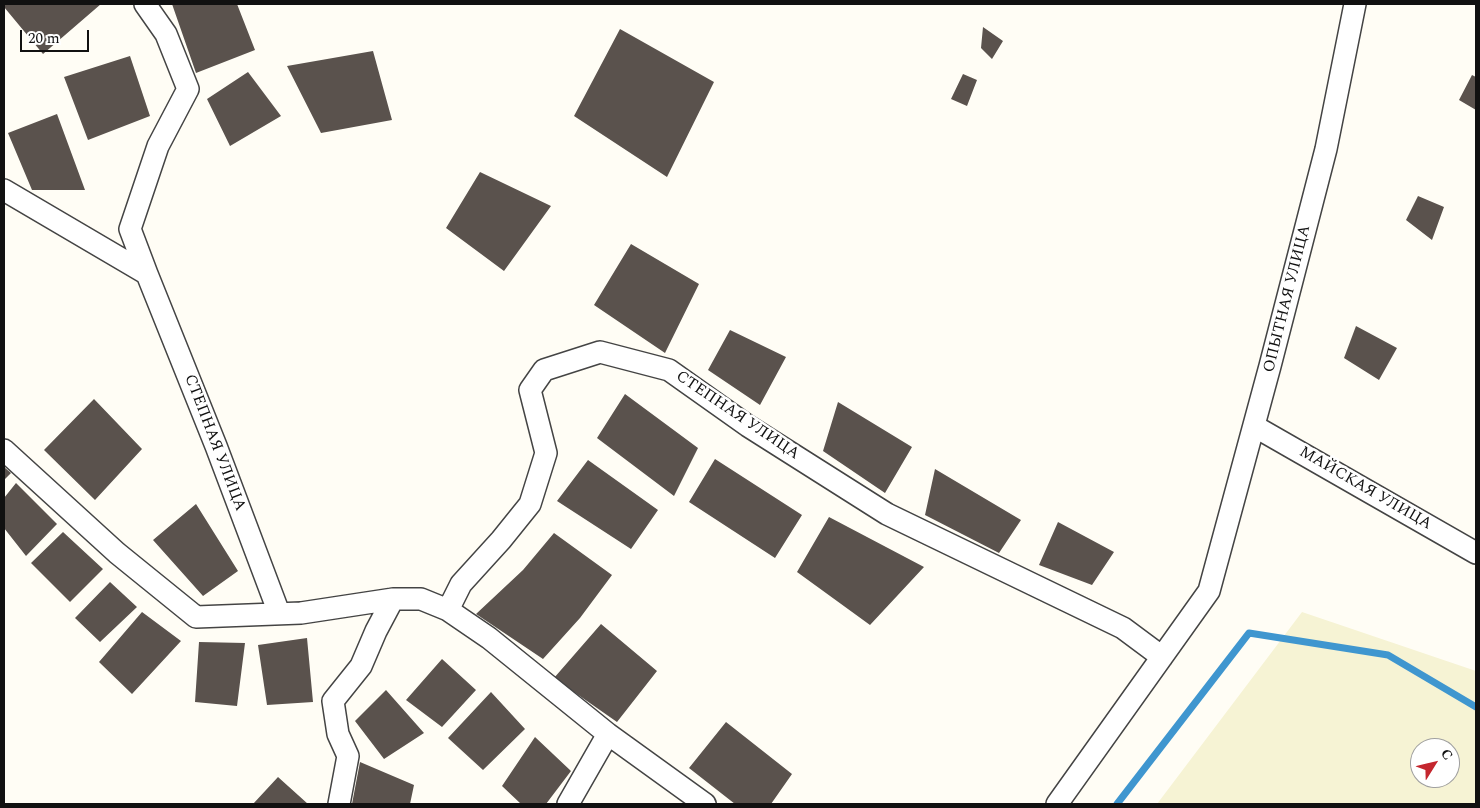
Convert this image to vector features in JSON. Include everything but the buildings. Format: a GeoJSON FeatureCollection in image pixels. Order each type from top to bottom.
{"type":"FeatureCollection","features":[{"type":"Feature","properties":{"kind":"street","name":"СТЕПНАЯ УЛИЦА"},"geometry":{"type":"LineString","coordinates":[[145,4],[166,34],[188,89],[158,146],[130,229],[280,613]]}},
{"type":"Feature","properties":{"kind":"street","name":"ОПЫТНАЯ УЛИЦА"},"geometry":{"type":"LineString","coordinates":[[1162,657],[1209,591],[1326,149],[1355,4]]}},
{"type":"Feature","properties":{"kind":"street"},"geometry":{"type":"LineString","coordinates":[[4,190],[147,274]]}},
{"type":"Feature","properties":{"kind":"street","name":"СТЕПНАЯ УЛИЦА"},"geometry":{"type":"LineString","coordinates":[[448,610],[461,584],[501,540],[530,504],[546,453],[530,390],[544,370],[600,352],[669,370],[748,426],[887,514],[1123,628],[1162,657]]}},
{"type":"Feature","properties":{"kind":"street","name":"МАЙСКАЯ УЛИЦА"},"geometry":{"type":"LineString","coordinates":[[1254,426],[1476,553]]}},
{"type":"Feature","properties":{"kind":"street"},"geometry":{"type":"LineString","coordinates":[[4,450],[117,553],[196,616],[301,612],[393,599],[421,599],[448,610],[489,638],[608,734],[705,804]]}},
{"type":"Feature","properties":{"kind":"street"},"geometry":{"type":"LineString","coordinates":[[339,804],[348,756],[338,734],[333,701],[362,666],[376,631],[393,599]]}},
{"type":"Feature","properties":{"kind":"street"},"geometry":{"type":"LineString","coordinates":[[1057,804],[1162,657]]}},
{"type":"Feature","properties":{"kind":"street"},"geometry":{"type":"LineString","coordinates":[[568,804],[608,734]]}},
{"type":"Feature","properties":{"kind":"shaded area"},"geometry":{"type":"Polygon","coordinates":[[[1302,612],[1476,671],[1476,804],[1157,804],[1302,612]]]}},
{"type":"Feature","properties":{"kind":"waterway"},"geometry":{"type":"LineString","coordinates":[[1117,804],[1249,633],[1388,655],[1476,707]]}}]}
